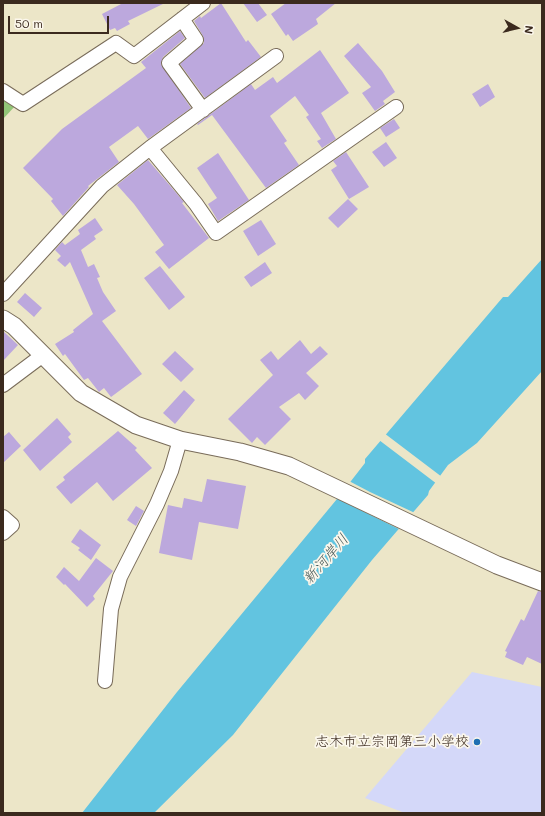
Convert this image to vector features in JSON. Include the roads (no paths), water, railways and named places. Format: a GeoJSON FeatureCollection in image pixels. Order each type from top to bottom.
{"type":"FeatureCollection","features":[{"type":"Feature","properties":{"kind":"street"},"geometry":{"type":"LineString","coordinates":[[3,91],[23,104],[116,43],[134,56],[203,3]]}},
{"type":"Feature","properties":{"kind":"street"},"geometry":{"type":"LineString","coordinates":[[182,19],[196,40],[169,63],[203,110]]}},
{"type":"Feature","properties":{"kind":"street"},"geometry":{"type":"LineString","coordinates":[[3,294],[102,186],[150,148],[276,56]]}},
{"type":"Feature","properties":{"kind":"street"},"geometry":{"type":"LineString","coordinates":[[150,148],[196,204],[216,233],[396,107]]}},
{"type":"Feature","properties":{"kind":"street"},"geometry":{"type":"LineString","coordinates":[[3,319],[14,326],[75,388],[98,404],[136,425],[180,440],[240,452],[274,461],[312,476],[414,526],[516,573],[542,582]]}},
{"type":"Feature","properties":{"kind":"street"},"geometry":{"type":"LineString","coordinates":[[3,385],[43,355]]}},
{"type":"Feature","properties":{"kind":"street"},"geometry":{"type":"LineString","coordinates":[[105,682],[111,609],[120,577],[158,504],[171,471],[180,440]]}},
{"type":"Feature","properties":{"kind":"street"},"geometry":{"type":"LineString","coordinates":[[3,517],[12,525],[3,533]]}},
{"type":"Feature","properties":{"kind":"water","name":"新河岸川"},"geometry":{"type":"Polygon","coordinates":[[[542,259],[542,371],[477,443],[448,465],[429,491],[428,495],[372,560],[233,735],[154,813],[82,813],[177,692],[337,499],[365,463],[365,459],[503,297],[508,297],[542,259]]]}},
{"type":"Feature","properties":{"kind":"place","name":"志木市立宗岡第三小学校"},"geometry":{"type":"Point","coordinates":[477,742]}}]}
